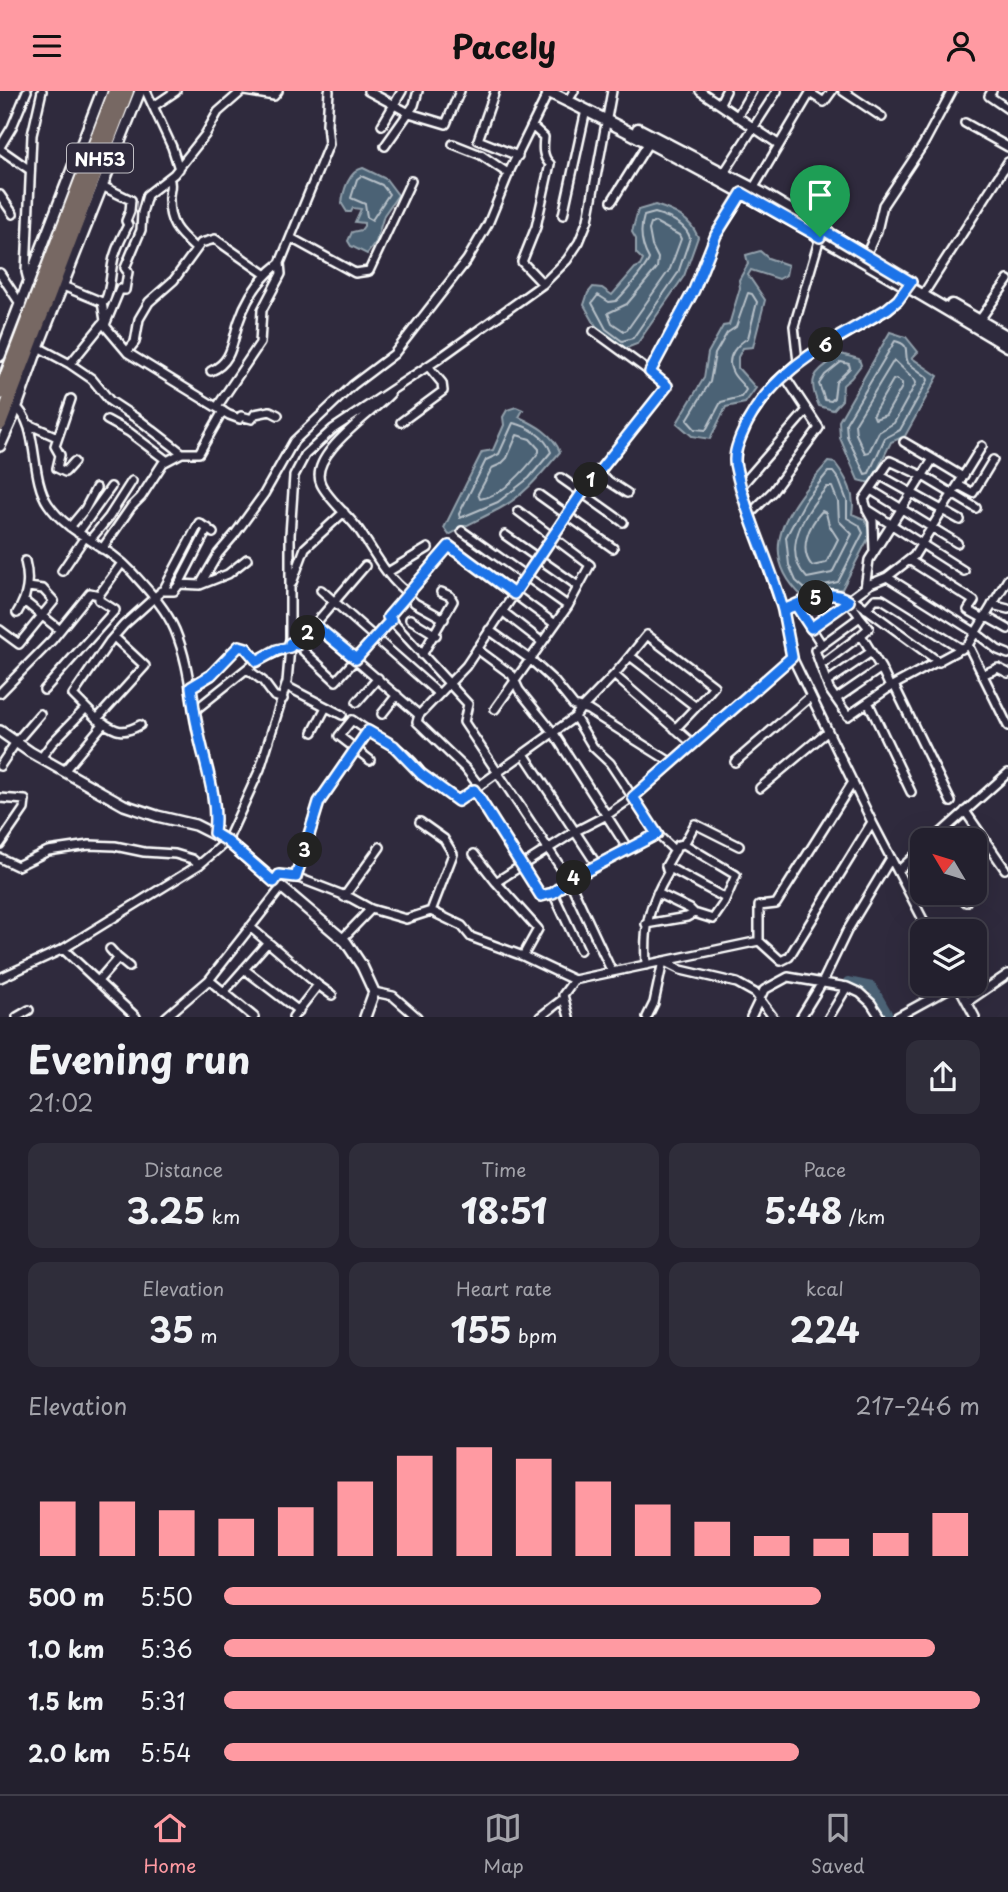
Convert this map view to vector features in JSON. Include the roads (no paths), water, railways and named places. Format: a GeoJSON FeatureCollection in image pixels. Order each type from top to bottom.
{"type":"FeatureCollection","features":[{"type":"Feature","properties":{"kind":"highway","name":"NH53"},"geometry":{"type":"LineString","coordinates":[[0,424],[115,91]]}},
{"type":"Feature","properties":{"kind":"highway","name":"NH53"},"geometry":{"type":"LineString","coordinates":[[70,224],[127,91]]}},
{"type":"Feature","properties":{"kind":"main road"},"geometry":{"type":"LineString","coordinates":[[548,91],[586,110],[608,116],[724,173],[909,284],[926,290],[1008,337]]}},
{"type":"Feature","properties":{"kind":"main road"},"geometry":{"type":"LineString","coordinates":[[569,93],[649,142],[747,189]]}},
{"type":"Feature","properties":{"kind":"main road"},"geometry":{"type":"LineString","coordinates":[[821,233],[866,255],[1008,347]]}},
{"type":"Feature","properties":{"kind":"street"},"geometry":{"type":"LineString","coordinates":[[27,91],[0,148],[30,170]]}},
{"type":"Feature","properties":{"kind":"street"},"geometry":{"type":"LineString","coordinates":[[29,284],[26,272],[32,135],[42,91]]}},
{"type":"Feature","properties":{"kind":"street"},"geometry":{"type":"LineString","coordinates":[[0,356],[102,91]]}},
{"type":"Feature","properties":{"kind":"street"},"geometry":{"type":"LineString","coordinates":[[0,446],[8,401],[38,347],[140,91]]}},
{"type":"Feature","properties":{"kind":"street"},"geometry":{"type":"LineString","coordinates":[[146,91],[172,147],[179,169]]}},
{"type":"Feature","properties":{"kind":"street"},"geometry":{"type":"LineString","coordinates":[[153,106],[176,91]]}},
{"type":"Feature","properties":{"kind":"street"},"geometry":{"type":"LineString","coordinates":[[71,364],[105,323],[120,289],[125,289],[128,272],[125,268],[141,230],[147,195],[179,169],[205,135],[218,112],[243,91],[274,96],[278,91]]}},
{"type":"Feature","properties":{"kind":"street"},"geometry":{"type":"LineString","coordinates":[[102,549],[166,460],[182,453],[199,453],[220,409],[260,343],[262,310],[281,274],[280,263],[329,144],[329,91]]}},
{"type":"Feature","properties":{"kind":"street"},"geometry":{"type":"LineString","coordinates":[[368,91],[409,113],[446,124],[460,91]]}},
{"type":"Feature","properties":{"kind":"street"},"geometry":{"type":"LineString","coordinates":[[382,125],[402,91]]}},
{"type":"Feature","properties":{"kind":"street"},"geometry":{"type":"LineString","coordinates":[[385,146],[409,113],[418,91]]}},
{"type":"Feature","properties":{"kind":"street"},"geometry":{"type":"LineString","coordinates":[[495,91],[478,140],[518,156]]}},
{"type":"Feature","properties":{"kind":"street"},"geometry":{"type":"LineString","coordinates":[[200,585],[218,554],[236,534],[264,494],[294,441],[353,385],[394,354],[467,260],[488,224],[548,91]]}},
{"type":"Feature","properties":{"kind":"street"},"geometry":{"type":"LineString","coordinates":[[0,978],[63,949],[199,865],[227,841],[260,769],[286,686],[292,645],[290,535],[293,476],[305,455],[332,429],[428,366],[543,284],[567,260],[579,242],[588,220],[612,91]]}},
{"type":"Feature","properties":{"kind":"street"},"geometry":{"type":"LineString","coordinates":[[700,91],[778,144]]}},
{"type":"Feature","properties":{"kind":"street"},"geometry":{"type":"LineString","coordinates":[[720,103],[726,91]]}},
{"type":"Feature","properties":{"kind":"street"},"geometry":{"type":"LineString","coordinates":[[737,117],[752,91]]}},
{"type":"Feature","properties":{"kind":"street"},"geometry":{"type":"LineString","coordinates":[[724,173],[777,91]]}},
{"type":"Feature","properties":{"kind":"street"},"geometry":{"type":"LineString","coordinates":[[650,372],[694,290],[716,235],[810,93],[824,102],[832,91]]}},
{"type":"Feature","properties":{"kind":"street"},"geometry":{"type":"LineString","coordinates":[[844,91],[882,117]]}},
{"type":"Feature","properties":{"kind":"street"},"geometry":{"type":"LineString","coordinates":[[866,255],[877,231],[883,205],[923,145],[953,91]]}},
{"type":"Feature","properties":{"kind":"street"},"geometry":{"type":"LineString","coordinates":[[992,91],[989,96],[992,100],[1008,109]]}},
{"type":"Feature","properties":{"kind":"street"},"geometry":{"type":"LineString","coordinates":[[563,215],[586,110]]}},
{"type":"Feature","properties":{"kind":"street"},"geometry":{"type":"LineString","coordinates":[[965,123],[1008,147]]}},
{"type":"Feature","properties":{"kind":"street"},"geometry":{"type":"LineString","coordinates":[[532,126],[544,137],[543,149],[550,164],[536,227],[522,262],[543,284]]}},
{"type":"Feature","properties":{"kind":"street"},"geometry":{"type":"LineString","coordinates":[[612,201],[649,142]]}},
{"type":"Feature","properties":{"kind":"street"},"geometry":{"type":"LineString","coordinates":[[453,144],[481,155],[509,174]]}},
{"type":"Feature","properties":{"kind":"street"},"geometry":{"type":"LineString","coordinates":[[926,290],[1007,165]]}},
{"type":"Feature","properties":{"kind":"street"},"geometry":{"type":"LineString","coordinates":[[169,178],[169,202],[176,227],[183,238],[196,249]]}},
{"type":"Feature","properties":{"kind":"street"},"geometry":{"type":"LineString","coordinates":[[291,238],[355,273],[369,271],[411,181]]}},
{"type":"Feature","properties":{"kind":"street"},"geometry":{"type":"LineString","coordinates":[[102,186],[131,200],[132,203],[126,221],[128,225],[114,256],[109,293],[102,302]]}},
{"type":"Feature","properties":{"kind":"street"},"geometry":{"type":"LineString","coordinates":[[0,195],[13,214]]}},
{"type":"Feature","properties":{"kind":"street"},"geometry":{"type":"LineString","coordinates":[[798,362],[794,326],[821,233]]}},
{"type":"Feature","properties":{"kind":"street"},"geometry":{"type":"LineString","coordinates":[[127,352],[135,342],[136,327],[142,311],[174,280],[201,243],[215,239],[265,274]]}},
{"type":"Feature","properties":{"kind":"street"},"geometry":{"type":"LineString","coordinates":[[211,371],[222,366],[227,360],[239,320],[254,289],[265,274],[280,263]]}},
{"type":"Feature","properties":{"kind":"street"},"geometry":{"type":"LineString","coordinates":[[0,273],[21,305]]}},
{"type":"Feature","properties":{"kind":"street"},"geometry":{"type":"LineString","coordinates":[[979,321],[1008,280]]}},
{"type":"Feature","properties":{"kind":"street"},"geometry":{"type":"LineString","coordinates":[[909,284],[887,309],[798,362],[783,375],[747,421],[737,447],[735,464],[749,515],[783,610],[792,657],[872,823],[923,919]]}},
{"type":"Feature","properties":{"kind":"street"},"geometry":{"type":"LineString","coordinates":[[63,286],[102,302]]}},
{"type":"Feature","properties":{"kind":"street"},"geometry":{"type":"LineString","coordinates":[[102,302],[105,323],[127,352],[240,419],[241,416],[252,419],[255,414],[270,411],[278,415]]}},
{"type":"Feature","properties":{"kind":"street"},"geometry":{"type":"LineString","coordinates":[[594,331],[667,386],[629,436],[596,473],[466,666],[419,715],[417,722],[466,769],[541,896],[553,893],[569,880],[657,834]]}},
{"type":"Feature","properties":{"kind":"street"},"geometry":{"type":"LineString","coordinates":[[38,347],[71,364],[92,379],[105,396],[182,453]]}},
{"type":"Feature","properties":{"kind":"street"},"geometry":{"type":"LineString","coordinates":[[401,422],[443,391],[442,383],[428,366]]}},
{"type":"Feature","properties":{"kind":"street"},"geometry":{"type":"LineString","coordinates":[[749,515],[773,491],[819,428],[783,375]]}},
{"type":"Feature","properties":{"kind":"street"},"geometry":{"type":"LineString","coordinates":[[397,386],[345,432],[328,453],[319,474],[321,484],[415,603],[444,619]]}},
{"type":"Feature","properties":{"kind":"street"},"geometry":{"type":"LineString","coordinates":[[71,399],[54,446],[60,455],[57,468],[65,472],[74,462]]}},
{"type":"Feature","properties":{"kind":"street"},"geometry":{"type":"LineString","coordinates":[[8,401],[27,418],[34,466],[46,501],[56,516],[122,563],[158,594],[186,658],[194,711],[214,797],[214,833]]}},
{"type":"Feature","properties":{"kind":"street"},"geometry":{"type":"LineString","coordinates":[[741,485],[807,410]]}},
{"type":"Feature","properties":{"kind":"street"},"geometry":{"type":"LineString","coordinates":[[107,420],[129,432],[166,460]]}},
{"type":"Feature","properties":{"kind":"street"},"geometry":{"type":"LineString","coordinates":[[28,424],[57,437]]}},
{"type":"Feature","properties":{"kind":"street"},"geometry":{"type":"LineString","coordinates":[[904,442],[933,459],[980,480]]}},
{"type":"Feature","properties":{"kind":"street"},"geometry":{"type":"LineString","coordinates":[[811,628],[864,588],[887,577],[915,556],[982,446]]}},
{"type":"Feature","properties":{"kind":"street"},"geometry":{"type":"LineString","coordinates":[[864,588],[869,560],[933,459]]}},
{"type":"Feature","properties":{"kind":"street"},"geometry":{"type":"LineString","coordinates":[[958,485],[972,493],[993,460]]}},
{"type":"Feature","properties":{"kind":"street"},"geometry":{"type":"LineString","coordinates":[[874,553],[873,521],[864,499],[890,461],[923,476],[976,508]]}},
{"type":"Feature","properties":{"kind":"street"},"geometry":{"type":"LineString","coordinates":[[596,473],[627,493]]}},
{"type":"Feature","properties":{"kind":"street"},"geometry":{"type":"LineString","coordinates":[[881,476],[960,520]]}},
{"type":"Feature","properties":{"kind":"street"},"geometry":{"type":"LineString","coordinates":[[561,478],[623,522]]}},
{"type":"Feature","properties":{"kind":"street"},"geometry":{"type":"LineString","coordinates":[[84,536],[109,517],[132,481]]}},
{"type":"Feature","properties":{"kind":"street"},"geometry":{"type":"LineString","coordinates":[[62,571],[111,487]]}},
{"type":"Feature","properties":{"kind":"street"},"geometry":{"type":"LineString","coordinates":[[70,527],[85,509],[96,488]]}},
{"type":"Feature","properties":{"kind":"street"},"geometry":{"type":"LineString","coordinates":[[871,490],[957,543]]}},
{"type":"Feature","properties":{"kind":"street"},"geometry":{"type":"LineString","coordinates":[[539,495],[612,548]]}},
{"type":"Feature","properties":{"kind":"street"},"geometry":{"type":"LineString","coordinates":[[867,509],[964,571]]}},
{"type":"Feature","properties":{"kind":"street"},"geometry":{"type":"LineString","coordinates":[[495,709],[568,606],[590,565],[517,511]]}},
{"type":"Feature","properties":{"kind":"street"},"geometry":{"type":"LineString","coordinates":[[290,590],[305,548],[344,512]]}},
{"type":"Feature","properties":{"kind":"street"},"geometry":{"type":"LineString","coordinates":[[139,725],[127,732],[120,732],[101,721],[73,695],[114,637],[158,594],[199,523],[211,531],[174,591],[158,594]]}},
{"type":"Feature","properties":{"kind":"street"},"geometry":{"type":"LineString","coordinates":[[462,531],[568,606]]}},
{"type":"Feature","properties":{"kind":"street"},"geometry":{"type":"LineString","coordinates":[[505,535],[578,586]]}},
{"type":"Feature","properties":{"kind":"street"},"geometry":{"type":"LineString","coordinates":[[555,624],[449,546],[388,617],[468,704],[464,722],[569,880],[612,972]]}},
{"type":"Feature","properties":{"kind":"street"},"geometry":{"type":"LineString","coordinates":[[388,572],[428,548]]}},
{"type":"Feature","properties":{"kind":"street"},"geometry":{"type":"LineString","coordinates":[[179,584],[200,585],[228,575],[247,559]]}},
{"type":"Feature","properties":{"kind":"street"},"geometry":{"type":"LineString","coordinates":[[909,560],[974,601],[968,610],[1008,629]]}},
{"type":"Feature","properties":{"kind":"street"},"geometry":{"type":"LineString","coordinates":[[17,613],[28,587],[25,561]]}},
{"type":"Feature","properties":{"kind":"street"},"geometry":{"type":"LineString","coordinates":[[44,691],[115,610],[99,600],[99,595],[122,563]]}},
{"type":"Feature","properties":{"kind":"street"},"geometry":{"type":"LineString","coordinates":[[194,711],[257,661],[292,645],[315,625],[365,566]]}},
{"type":"Feature","properties":{"kind":"street"},"geometry":{"type":"LineString","coordinates":[[887,577],[1008,654]]}},
{"type":"Feature","properties":{"kind":"street"},"geometry":{"type":"LineString","coordinates":[[860,617],[815,650],[827,682],[848,716],[892,686],[965,647],[1007,584]]}},
{"type":"Feature","properties":{"kind":"street"},"geometry":{"type":"LineString","coordinates":[[0,630],[19,644],[54,601],[43,589],[28,587]]}},
{"type":"Feature","properties":{"kind":"street"},"geometry":{"type":"LineString","coordinates":[[321,590],[439,694]]}},
{"type":"Feature","properties":{"kind":"street"},"geometry":{"type":"LineString","coordinates":[[422,656],[453,601],[450,596],[441,592]]}},
{"type":"Feature","properties":{"kind":"street"},"geometry":{"type":"LineString","coordinates":[[0,693],[60,630],[90,593],[99,595]]}},
{"type":"Feature","properties":{"kind":"street"},"geometry":{"type":"LineString","coordinates":[[783,610],[827,593],[841,595],[866,609],[939,662]]}},
{"type":"Feature","properties":{"kind":"street"},"geometry":{"type":"LineString","coordinates":[[821,665],[869,628],[850,599]]}},
{"type":"Feature","properties":{"kind":"street"},"geometry":{"type":"LineString","coordinates":[[866,609],[875,599],[882,600],[965,647],[1008,725]]}},
{"type":"Feature","properties":{"kind":"street"},"geometry":{"type":"LineString","coordinates":[[24,601],[60,630]]}},
{"type":"Feature","properties":{"kind":"street"},"geometry":{"type":"LineString","coordinates":[[796,605],[822,645]]}},
{"type":"Feature","properties":{"kind":"street"},"geometry":{"type":"LineString","coordinates":[[992,605],[1008,609]]}},
{"type":"Feature","properties":{"kind":"street"},"geometry":{"type":"LineString","coordinates":[[502,611],[542,642]]}},
{"type":"Feature","properties":{"kind":"street"},"geometry":{"type":"LineString","coordinates":[[410,619],[436,635]]}},
{"type":"Feature","properties":{"kind":"street"},"geometry":{"type":"LineString","coordinates":[[330,689],[391,620]]}},
{"type":"Feature","properties":{"kind":"street"},"geometry":{"type":"LineString","coordinates":[[315,625],[419,715]]}},
{"type":"Feature","properties":{"kind":"street"},"geometry":{"type":"LineString","coordinates":[[489,630],[531,660],[554,681],[574,706],[672,763]]}},
{"type":"Feature","properties":{"kind":"street"},"geometry":{"type":"LineString","coordinates":[[370,759],[339,736],[352,720],[394,746],[421,774],[458,801],[575,717],[647,635],[714,686],[675,729]]}},
{"type":"Feature","properties":{"kind":"street"},"geometry":{"type":"LineString","coordinates":[[860,635],[892,686],[951,802]]}},
{"type":"Feature","properties":{"kind":"street"},"geometry":{"type":"LineString","coordinates":[[64,771],[145,666],[114,637]]}},
{"type":"Feature","properties":{"kind":"street"},"geometry":{"type":"LineString","coordinates":[[292,645],[336,681]]}},
{"type":"Feature","properties":{"kind":"street"},"geometry":{"type":"LineString","coordinates":[[191,687],[211,675],[239,646],[246,648],[257,661]]}},
{"type":"Feature","properties":{"kind":"street"},"geometry":{"type":"LineString","coordinates":[[477,649],[512,675],[519,690],[554,733],[628,849]]}},
{"type":"Feature","properties":{"kind":"street"},"geometry":{"type":"LineString","coordinates":[[827,682],[871,652]]}},
{"type":"Feature","properties":{"kind":"street"},"geometry":{"type":"LineString","coordinates":[[631,656],[696,707]]}},
{"type":"Feature","properties":{"kind":"street"},"geometry":{"type":"LineString","coordinates":[[496,882],[633,797],[792,657]]}},
{"type":"Feature","properties":{"kind":"street"},"geometry":{"type":"LineString","coordinates":[[836,699],[881,668]]}},
{"type":"Feature","properties":{"kind":"street"},"geometry":{"type":"LineString","coordinates":[[982,675],[998,668],[1008,673]]}},
{"type":"Feature","properties":{"kind":"street"},"geometry":{"type":"LineString","coordinates":[[247,669],[263,681],[274,695],[283,699]]}},
{"type":"Feature","properties":{"kind":"street"},"geometry":{"type":"LineString","coordinates":[[614,675],[692,744]]}},
{"type":"Feature","properties":{"kind":"street"},"geometry":{"type":"LineString","coordinates":[[357,702],[378,678]]}},
{"type":"Feature","properties":{"kind":"street"},"geometry":{"type":"LineString","coordinates":[[286,686],[342,715]]}},
{"type":"Feature","properties":{"kind":"street"},"geometry":{"type":"LineString","coordinates":[[382,714],[397,695]]}},
{"type":"Feature","properties":{"kind":"street"},"geometry":{"type":"LineString","coordinates":[[735,762],[811,696]]}},
{"type":"Feature","properties":{"kind":"street"},"geometry":{"type":"LineString","coordinates":[[869,704],[911,792]]}},
{"type":"Feature","properties":{"kind":"street"},"geometry":{"type":"LineString","coordinates":[[313,732],[326,707]]}},
{"type":"Feature","properties":{"kind":"street"},"geometry":{"type":"LineString","coordinates":[[41,758],[86,708]]}},
{"type":"Feature","properties":{"kind":"street"},"geometry":{"type":"LineString","coordinates":[[0,766],[40,714]]}},
{"type":"Feature","properties":{"kind":"street"},"geometry":{"type":"LineString","coordinates":[[575,717],[593,747],[610,763],[657,834],[675,851]]}},
{"type":"Feature","properties":{"kind":"street"},"geometry":{"type":"LineString","coordinates":[[0,731],[41,758],[124,805],[195,825],[227,841],[342,939],[362,966],[374,992],[365,1017]]}},
{"type":"Feature","properties":{"kind":"street"},"geometry":{"type":"LineString","coordinates":[[296,877],[319,802],[368,731]]}},
{"type":"Feature","properties":{"kind":"street"},"geometry":{"type":"LineString","coordinates":[[760,788],[828,731]]}},
{"type":"Feature","properties":{"kind":"street"},"geometry":{"type":"LineString","coordinates":[[524,754],[597,865]]}},
{"type":"Feature","properties":{"kind":"street"},"geometry":{"type":"LineString","coordinates":[[946,828],[1008,773]]}},
{"type":"Feature","properties":{"kind":"street"},"geometry":{"type":"LineString","coordinates":[[853,782],[776,904],[759,906],[759,941],[781,961],[789,957],[872,823]]}},
{"type":"Feature","properties":{"kind":"street"},"geometry":{"type":"LineString","coordinates":[[0,798],[24,800],[24,809],[0,844]]}},
{"type":"Feature","properties":{"kind":"street"},"geometry":{"type":"LineString","coordinates":[[965,811],[1005,869]]}},
{"type":"Feature","properties":{"kind":"street"},"geometry":{"type":"LineString","coordinates":[[420,822],[444,839],[453,854],[431,911]]}},
{"type":"Feature","properties":{"kind":"street"},"geometry":{"type":"LineString","coordinates":[[684,844],[695,824],[739,846]]}},
{"type":"Feature","properties":{"kind":"street"},"geometry":{"type":"LineString","coordinates":[[646,965],[646,924],[656,893],[668,873],[666,866],[678,845],[684,844],[736,875],[713,919],[694,913],[656,893]]}},
{"type":"Feature","properties":{"kind":"street"},"geometry":{"type":"LineString","coordinates":[[0,857],[17,866],[48,851],[89,845],[115,846],[144,852],[175,854],[192,859],[199,865]]}},
{"type":"Feature","properties":{"kind":"street"},"geometry":{"type":"LineString","coordinates":[[344,897],[380,847]]}},
{"type":"Feature","properties":{"kind":"street"},"geometry":{"type":"LineString","coordinates":[[474,854],[538,929],[523,956]]}},
{"type":"Feature","properties":{"kind":"street"},"geometry":{"type":"LineString","coordinates":[[801,1017],[891,858]]}},
{"type":"Feature","properties":{"kind":"street"},"geometry":{"type":"LineString","coordinates":[[898,871],[910,860]]}},
{"type":"Feature","properties":{"kind":"street"},"geometry":{"type":"LineString","coordinates":[[666,866],[725,898]]}},
{"type":"Feature","properties":{"kind":"street"},"geometry":{"type":"LineString","coordinates":[[166,1017],[209,980],[250,927],[277,885],[279,875],[296,877],[371,909],[406,919],[431,911],[462,926],[471,937],[523,956],[574,980],[759,941]]}},
{"type":"Feature","properties":{"kind":"street"},"geometry":{"type":"LineString","coordinates":[[553,893],[580,950]]}},
{"type":"Feature","properties":{"kind":"street"},"geometry":{"type":"LineString","coordinates":[[342,939],[371,909]]}},
{"type":"Feature","properties":{"kind":"street"},"geometry":{"type":"LineString","coordinates":[[646,924],[687,917],[694,913]]}},
{"type":"Feature","properties":{"kind":"street"},"geometry":{"type":"LineString","coordinates":[[250,927],[332,995]]}},
{"type":"Feature","properties":{"kind":"street"},"geometry":{"type":"LineString","coordinates":[[224,992],[268,942]]}},
{"type":"Feature","properties":{"kind":"street"},"geometry":{"type":"LineString","coordinates":[[63,949],[135,1017]]}},
{"type":"Feature","properties":{"kind":"street"},"geometry":{"type":"LineString","coordinates":[[110,949],[129,967]]}},
{"type":"Feature","properties":{"kind":"street"},"geometry":{"type":"LineString","coordinates":[[97,981],[118,958]]}},
{"type":"Feature","properties":{"kind":"street"},"geometry":{"type":"LineString","coordinates":[[663,961],[681,970],[737,983],[755,993],[773,1017]]}},
{"type":"Feature","properties":{"kind":"street"},"geometry":{"type":"LineString","coordinates":[[647,1017],[654,1003],[663,961]]}},
{"type":"Feature","properties":{"kind":"street"},"geometry":{"type":"LineString","coordinates":[[244,969],[296,1014],[318,985]]}},
{"type":"Feature","properties":{"kind":"street"},"geometry":{"type":"LineString","coordinates":[[967,1002],[1008,974]]}},
{"type":"Feature","properties":{"kind":"street"},"geometry":{"type":"LineString","coordinates":[[751,1017],[764,990],[788,977],[847,987],[860,993],[880,1017]]}},
{"type":"Feature","properties":{"kind":"street"},"geometry":{"type":"LineString","coordinates":[[209,980],[254,1017]]}},
{"type":"Feature","properties":{"kind":"street"},"geometry":{"type":"LineString","coordinates":[[540,1017],[563,999],[574,980]]}},
{"type":"Feature","properties":{"kind":"street"},"geometry":{"type":"LineString","coordinates":[[829,1017],[847,987]]}},
{"type":"Feature","properties":{"kind":"street"},"geometry":{"type":"LineString","coordinates":[[374,992],[393,996],[417,1017]]}},
{"type":"Feature","properties":{"kind":"street"},"geometry":{"type":"LineString","coordinates":[[897,1017],[935,996]]}},
{"type":"Feature","properties":{"kind":"street"},"geometry":{"type":"LineString","coordinates":[[964,996],[975,1017]]}},
{"type":"Feature","properties":{"kind":"street"},"geometry":{"type":"LineString","coordinates":[[563,999],[569,1017]]}},
{"type":"Feature","properties":{"kind":"street"},"geometry":{"type":"LineString","coordinates":[[17,1017],[29,1010]]}},
{"type":"Feature","properties":{"kind":"water"},"geometry":{"type":"Polygon","coordinates":[[[363,168],[386,179],[398,195],[384,215],[376,242],[367,254],[351,246],[348,241],[352,232],[361,230],[364,226],[364,223],[355,222],[361,209],[353,208],[351,212],[347,212],[342,204],[350,177],[363,168]]]}},
{"type":"Feature","properties":{"kind":"water"},"geometry":{"type":"Polygon","coordinates":[[[655,205],[681,216],[691,225],[698,237],[684,276],[637,344],[621,350],[600,333],[584,305],[593,287],[602,288],[612,295],[635,268],[640,266],[643,260],[636,253],[636,239],[632,232],[638,210],[655,205]]]}},
{"type":"Feature","properties":{"kind":"water"},"geometry":{"type":"Polygon","coordinates":[[[760,251],[768,258],[788,265],[786,275],[779,279],[751,270],[748,275],[765,300],[753,347],[743,348],[738,357],[738,368],[756,388],[745,403],[726,407],[710,439],[692,436],[677,423],[704,378],[708,353],[723,326],[729,325],[740,288],[739,280],[748,264],[746,255],[760,251]]]}},
{"type":"Feature","properties":{"kind":"water"},"geometry":{"type":"Polygon","coordinates":[[[890,332],[906,337],[918,352],[912,358],[938,376],[905,436],[891,442],[871,483],[858,480],[840,438],[839,421],[890,332]]]}},
{"type":"Feature","properties":{"kind":"water"},"geometry":{"type":"Polygon","coordinates":[[[841,354],[859,359],[861,365],[843,385],[842,400],[833,410],[819,406],[813,381],[820,370],[841,354]]]}},
{"type":"Feature","properties":{"kind":"water"},"geometry":{"type":"Polygon","coordinates":[[[516,407],[523,410],[519,417],[548,435],[560,452],[517,498],[449,535],[444,528],[482,452],[493,450],[504,425],[503,417],[507,410],[516,407]]]}},
{"type":"Feature","properties":{"kind":"water"},"geometry":{"type":"Polygon","coordinates":[[[828,462],[835,463],[847,481],[853,500],[852,514],[864,519],[871,533],[842,589],[821,591],[803,597],[788,579],[780,561],[779,544],[791,510],[828,462]]]}},
{"type":"Feature","properties":{"kind":"waterway"},"geometry":{"type":"LineString","coordinates":[[848,982],[872,987],[889,1017]]}}]}
